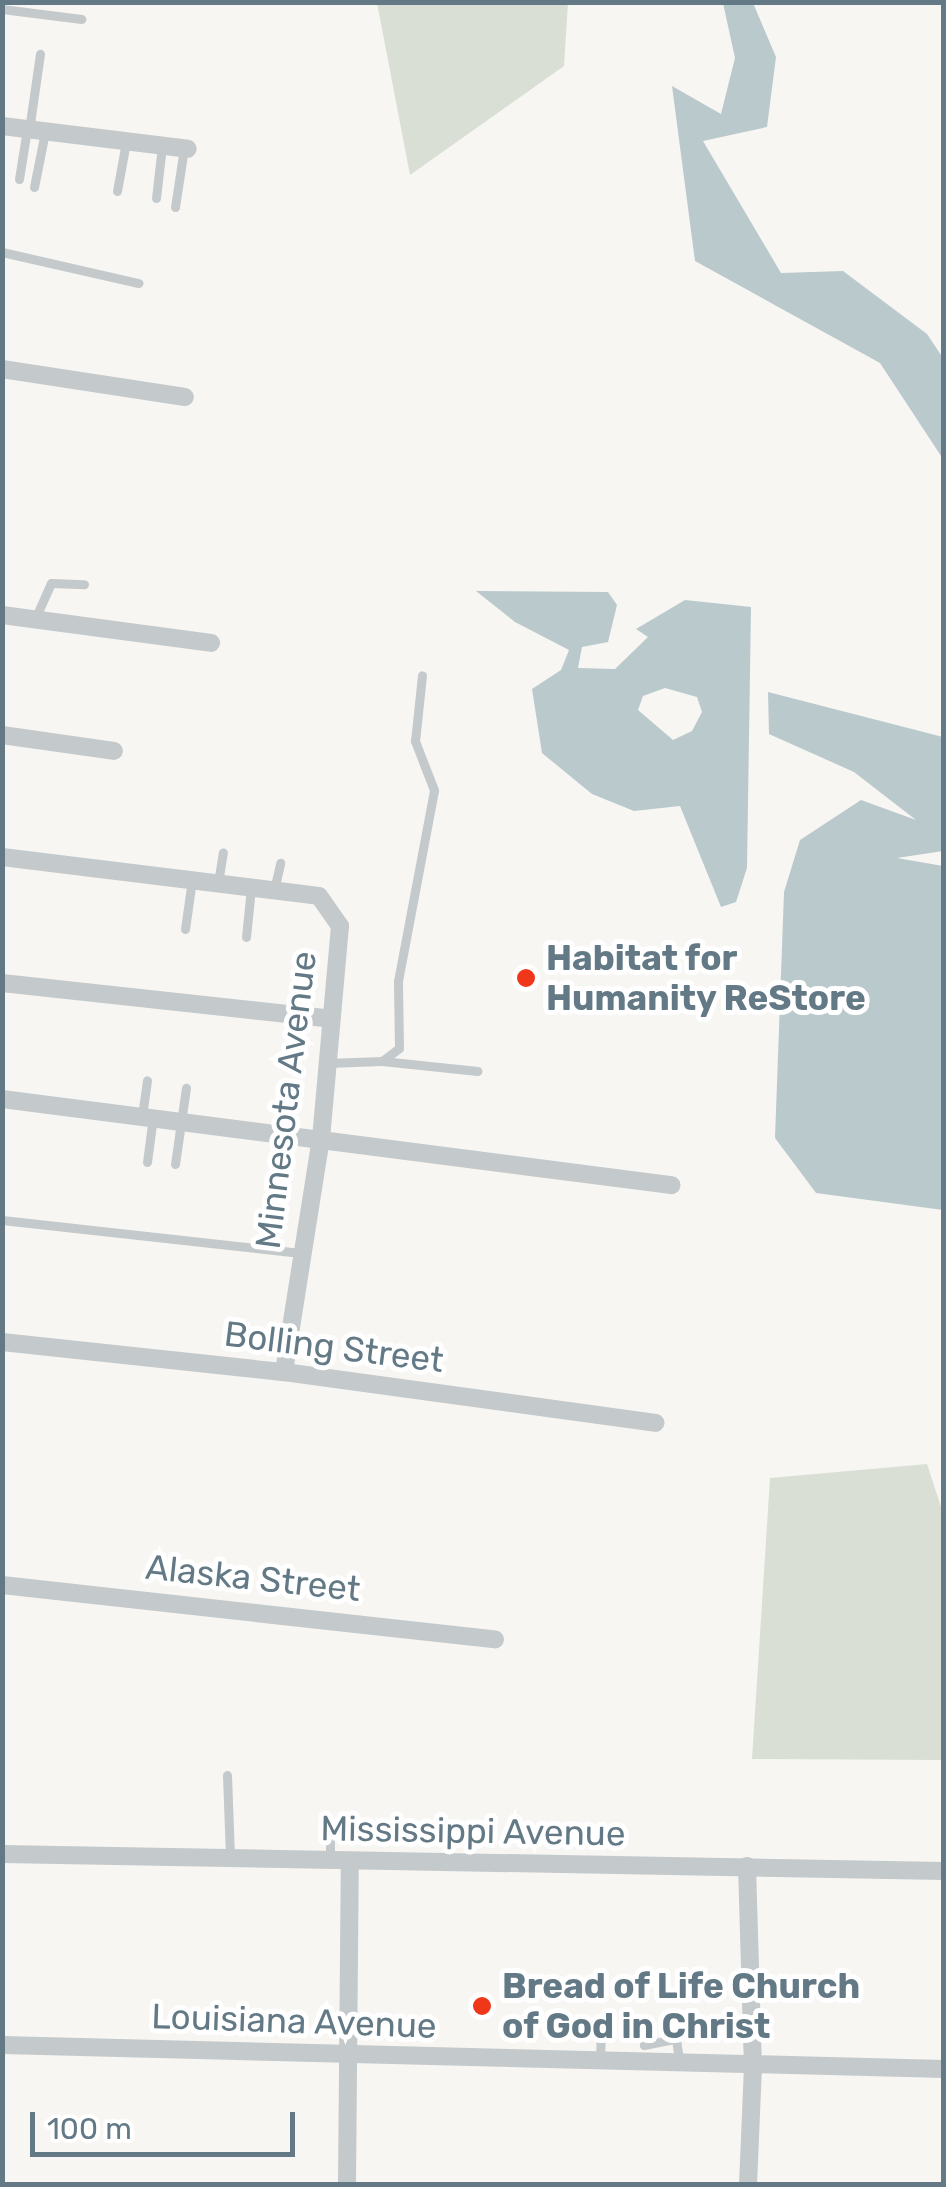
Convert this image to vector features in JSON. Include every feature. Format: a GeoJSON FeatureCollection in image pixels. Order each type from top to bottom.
{"type":"FeatureCollection","features":[{"type":"Feature","properties":{"kind":"street"},"geometry":{"type":"LineString","coordinates":[[2,126],[186,148]]}},
{"type":"Feature","properties":{"kind":"street"},"geometry":{"type":"LineString","coordinates":[[2,369],[185,397]]}},
{"type":"Feature","properties":{"kind":"street"},"geometry":{"type":"LineString","coordinates":[[2,615],[212,643]]}},
{"type":"Feature","properties":{"kind":"street"},"geometry":{"type":"LineString","coordinates":[[2,735],[114,751]]}},
{"type":"Feature","properties":{"kind":"street","name":"Minnesota Avenue"},"geometry":{"type":"LineString","coordinates":[[2,857],[319,896],[340,926],[320,1138],[284,1372]]}},
{"type":"Feature","properties":{"kind":"street"},"geometry":{"type":"LineString","coordinates":[[2,983],[331,1020]]}},
{"type":"Feature","properties":{"kind":"street"},"geometry":{"type":"LineString","coordinates":[[2,1099],[671,1185]]}},
{"type":"Feature","properties":{"kind":"street","name":"Bolling Street"},"geometry":{"type":"LineString","coordinates":[[2,1342],[284,1372],[656,1422]]}},
{"type":"Feature","properties":{"kind":"street","name":"Alaska Street"},"geometry":{"type":"LineString","coordinates":[[2,1584],[496,1639]]}},
{"type":"Feature","properties":{"kind":"street","name":"Mississippi Avenue"},"geometry":{"type":"LineString","coordinates":[[2,1854],[944,1871]]}},
{"type":"Feature","properties":{"kind":"street"},"geometry":{"type":"LineString","coordinates":[[347,2184],[350,1863]]}},
{"type":"Feature","properties":{"kind":"street"},"geometry":{"type":"LineString","coordinates":[[747,1866],[753,2066],[748,2184]]}},
{"type":"Feature","properties":{"kind":"street","name":"Louisiana Avenue"},"geometry":{"type":"LineString","coordinates":[[2,2045],[600,2062],[643,2054],[678,2054],[753,2066],[944,2068]]}},
{"type":"Feature","properties":{"kind":"lane"},"geometry":{"type":"LineString","coordinates":[[2,9],[80,19]]}},
{"type":"Feature","properties":{"kind":"lane"},"geometry":{"type":"LineString","coordinates":[[34,187],[40,54]]}},
{"type":"Feature","properties":{"kind":"lane"},"geometry":{"type":"LineString","coordinates":[[20,178],[34,130]]}},
{"type":"Feature","properties":{"kind":"lane"},"geometry":{"type":"LineString","coordinates":[[117,191],[126,142]]}},
{"type":"Feature","properties":{"kind":"lane"},"geometry":{"type":"LineString","coordinates":[[156,198],[162,146]]}},
{"type":"Feature","properties":{"kind":"lane"},"geometry":{"type":"LineString","coordinates":[[176,207],[186,148]]}},
{"type":"Feature","properties":{"kind":"lane"},"geometry":{"type":"LineString","coordinates":[[2,252],[140,282]]}},
{"type":"Feature","properties":{"kind":"lane"},"geometry":{"type":"LineString","coordinates":[[35,619],[51,583],[84,584]]}},
{"type":"Feature","properties":{"kind":"lane"},"geometry":{"type":"LineString","coordinates":[[382,1061],[398,1048],[398,980],[434,790],[415,741],[422,675]]}},
{"type":"Feature","properties":{"kind":"lane"},"geometry":{"type":"LineString","coordinates":[[218,884],[224,852]]}},
{"type":"Feature","properties":{"kind":"lane"},"geometry":{"type":"LineString","coordinates":[[274,890],[280,863]]}},
{"type":"Feature","properties":{"kind":"lane"},"geometry":{"type":"LineString","coordinates":[[185,929],[192,880]]}},
{"type":"Feature","properties":{"kind":"lane"},"geometry":{"type":"LineString","coordinates":[[246,936],[251,888]]}},
{"type":"Feature","properties":{"kind":"lane"},"geometry":{"type":"LineString","coordinates":[[328,1062],[382,1061],[476,1070]]}},
{"type":"Feature","properties":{"kind":"lane"},"geometry":{"type":"LineString","coordinates":[[147,1080],[147,1162]]}},
{"type":"Feature","properties":{"kind":"lane"},"geometry":{"type":"LineString","coordinates":[[175,1164],[186,1088]]}},
{"type":"Feature","properties":{"kind":"lane"},"geometry":{"type":"LineString","coordinates":[[2,1220],[300,1253]]}},
{"type":"Feature","properties":{"kind":"lane"},"geometry":{"type":"LineString","coordinates":[[226,1774],[230,1860]]}},
{"type":"Feature","properties":{"kind":"lane"},"geometry":{"type":"LineString","coordinates":[[330,1825],[330,1862]]}},
{"type":"Feature","properties":{"kind":"lane"},"geometry":{"type":"LineString","coordinates":[[600,2062],[601,2024]]}},
{"type":"Feature","properties":{"kind":"lane"},"geometry":{"type":"LineString","coordinates":[[643,2054],[646,2025]]}},
{"type":"Feature","properties":{"kind":"lane"},"geometry":{"type":"LineString","coordinates":[[678,2054],[679,2026]]}},
{"type":"Feature","properties":{"kind":"lane"},"geometry":{"type":"LineString","coordinates":[[643,2054],[666,2036],[678,2054]]}},
{"type":"Feature","properties":{"kind":"shaded area"},"geometry":{"type":"Polygon","coordinates":[[[377,3],[568,3],[564,66],[410,175],[377,3]]]}},
{"type":"Feature","properties":{"kind":"shaded area"},"geometry":{"type":"Polygon","coordinates":[[[723,3],[753,3],[776,57],[767,127],[703,141],[781,273],[843,271],[927,334],[943,358],[943,459],[880,363],[695,261],[672,86],[721,114],[735,58],[723,3]]]}},
{"type":"Feature","properties":{"kind":"shaded area"},"geometry":{"type":"Polygon","coordinates":[[[476,591],[608,592],[617,605],[608,642],[582,647],[578,668],[615,669],[648,637],[636,629],[685,600],[751,607],[747,868],[736,902],[721,907],[680,806],[634,811],[592,794],[542,753],[532,689],[561,670],[569,650],[515,622],[476,591]],[[665,688],[643,696],[638,710],[673,740],[692,731],[702,712],[697,697],[665,688]]]}},
{"type":"Feature","properties":{"kind":"shaded area"},"geometry":{"type":"Polygon","coordinates":[[[768,692],[943,737],[943,851],[897,858],[943,866],[943,1210],[816,1193],[775,1138],[784,892],[800,840],[861,800],[916,820],[854,772],[769,734],[768,692]]]}},
{"type":"Feature","properties":{"kind":"shaded area"},"geometry":{"type":"Polygon","coordinates":[[[927,1464],[943,1513],[943,1760],[752,1759],[770,1478],[927,1464]]]}},
{"type":"Feature","properties":{"kind":"place","name":"Habitat for Humanity ReStore"},"geometry":{"type":"Point","coordinates":[526,978]}},
{"type":"Feature","properties":{"kind":"place","name":"Bread of Life Church of God in Christ"},"geometry":{"type":"Point","coordinates":[482,2006]}}]}
